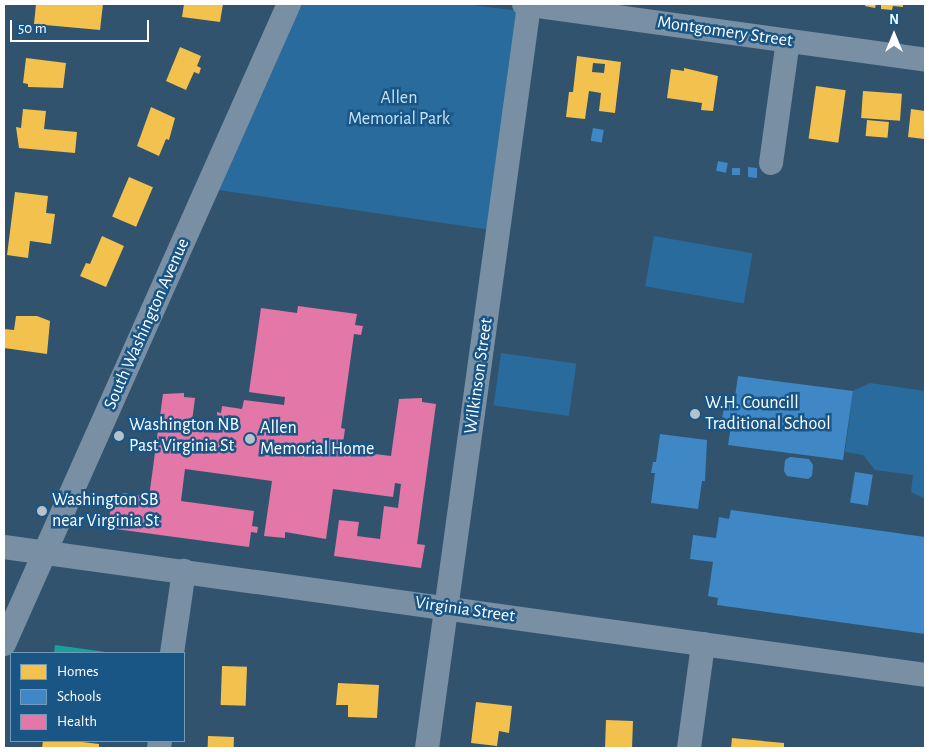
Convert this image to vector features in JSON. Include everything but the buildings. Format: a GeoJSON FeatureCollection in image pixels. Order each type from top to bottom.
{"type":"FeatureCollection","features":[{"type":"Feature","properties":{"kind":"street","name":"South Washington Avenue"},"geometry":{"type":"LineString","coordinates":[[4,644],[289,4]]}},
{"type":"Feature","properties":{"kind":"street","name":"Montgomery Street"},"geometry":{"type":"LineString","coordinates":[[527,4],[925,60]]}},
{"type":"Feature","properties":{"kind":"street","name":"Wilkinson Street"},"geometry":{"type":"LineString","coordinates":[[427,748],[527,4]]}},
{"type":"Feature","properties":{"kind":"street"},"geometry":{"type":"LineString","coordinates":[[771,163],[788,41]]}},
{"type":"Feature","properties":{"kind":"street","name":"Virginia Street"},"geometry":{"type":"LineString","coordinates":[[4,546],[925,675]]}},
{"type":"Feature","properties":{"kind":"street"},"geometry":{"type":"LineString","coordinates":[[172,652],[184,571]]}},
{"type":"Feature","properties":{"kind":"street"},"geometry":{"type":"LineString","coordinates":[[689,748],[703,644]]}},
{"type":"Feature","properties":{"kind":"green space","name":"Allen Memorial Park"},"geometry":{"type":"Polygon","coordinates":[[[300,4],[465,4],[519,11],[491,230],[218,190],[300,4]]]}},
{"type":"Feature","properties":{"kind":"green space"},"geometry":{"type":"Polygon","coordinates":[[[654,236],[752,253],[744,304],[645,286],[654,236]]]}},
{"type":"Feature","properties":{"kind":"green space"},"geometry":{"type":"Polygon","coordinates":[[[501,353],[576,364],[569,416],[494,405],[501,353]]]}},
{"type":"Feature","properties":{"kind":"green space"},"geometry":{"type":"Polygon","coordinates":[[[870,383],[925,391],[925,499],[911,492],[913,475],[875,470],[863,455],[845,452],[853,391],[870,383]]]}},
{"type":"Feature","properties":{"kind":"place","name":"W.H. Councill Traditional School"},"geometry":{"type":"Point","coordinates":[695,414]}},
{"type":"Feature","properties":{"kind":"place","name":"Washington NB Past Virginia St"},"geometry":{"type":"Point","coordinates":[119,436]}},
{"type":"Feature","properties":{"kind":"place","name":"Allen Memorial Home"},"geometry":{"type":"Point","coordinates":[250,439]}},
{"type":"Feature","properties":{"kind":"place","name":"Washington SB near Virginia St"},"geometry":{"type":"Point","coordinates":[42,511]}}]}
